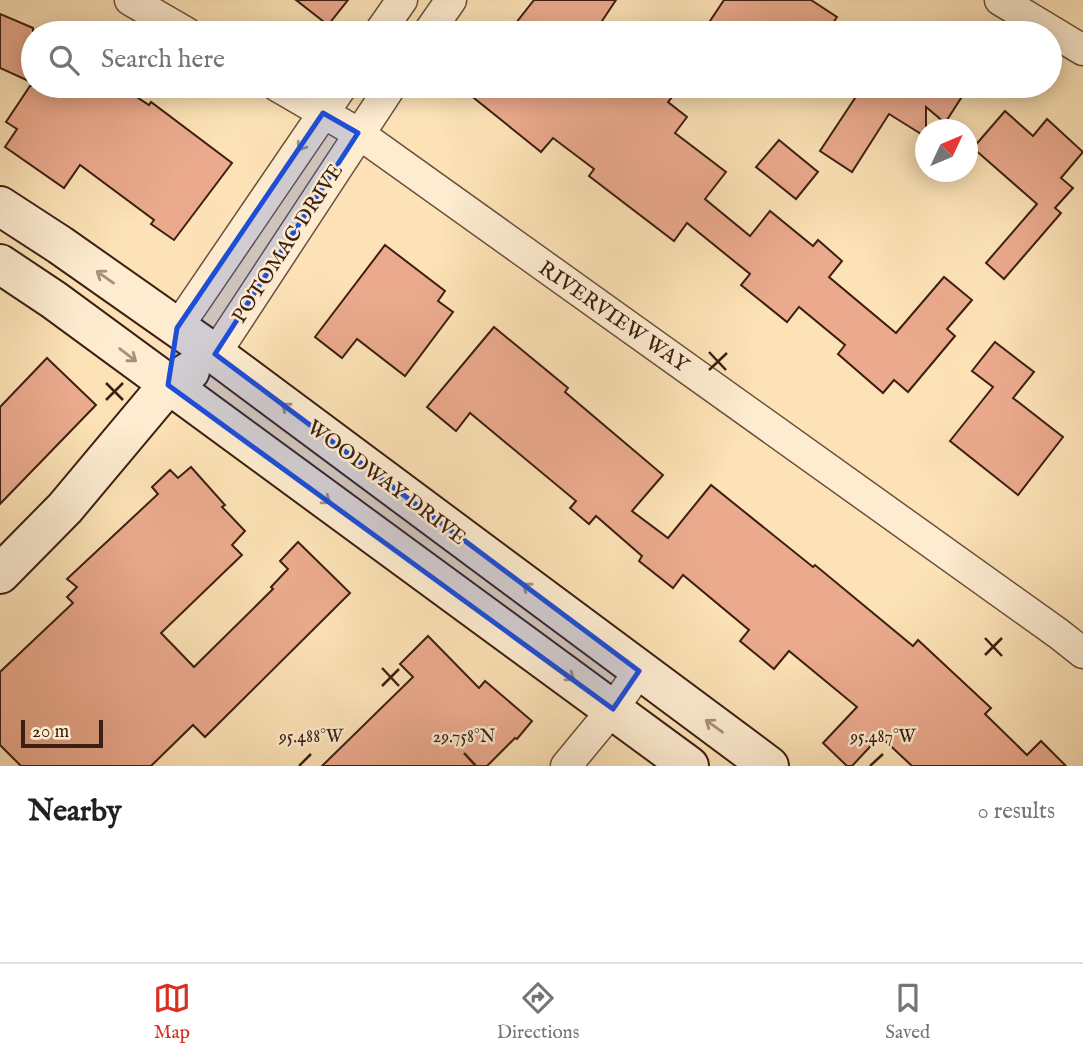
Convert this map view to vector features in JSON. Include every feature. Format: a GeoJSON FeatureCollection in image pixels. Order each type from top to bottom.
{"type":"FeatureCollection","features":[{"type":"Feature","properties":{"kind":"main road","name":"WOODWAY DRIVE"},"geometry":{"type":"LineString","coordinates":[[0,206],[215,354],[769,766]]}},
{"type":"Feature","properties":{"kind":"main road"},"geometry":{"type":"LineString","coordinates":[[0,264],[54,300],[689,766]]}},
{"type":"Feature","properties":{"kind":"main road","name":"POTOMAC DRIVE"},"geometry":{"type":"LineString","coordinates":[[168,385],[177,328]]}},
{"type":"Feature","properties":{"kind":"main road","name":"POTOMAC DRIVE"},"geometry":{"type":"LineString","coordinates":[[0,574],[65,508],[168,385],[215,354]]}},
{"type":"Feature","properties":{"kind":"street"},"geometry":{"type":"LineString","coordinates":[[130,0],[166,21]]}},
{"type":"Feature","properties":{"kind":"street"},"geometry":{"type":"LineString","coordinates":[[387,21],[402,0]]}},
{"type":"Feature","properties":{"kind":"street"},"geometry":{"type":"LineString","coordinates":[[436,21],[451,0]]}},
{"type":"Feature","properties":{"kind":"street"},"geometry":{"type":"LineString","coordinates":[[1000,0],[1035,21]]}},
{"type":"Feature","properties":{"kind":"street"},"geometry":{"type":"LineString","coordinates":[[1062,37],[1083,50]]}},
{"type":"Feature","properties":{"kind":"street","name":"RIVERVIEW WAY"},"geometry":{"type":"LineString","coordinates":[[297,98],[358,133],[1083,653]]}},
{"type":"Feature","properties":{"kind":"street","name":"POTOMAC DRIVE"},"geometry":{"type":"LineString","coordinates":[[177,328],[334,98]]}},
{"type":"Feature","properties":{"kind":"street","name":"POTOMAC DRIVE"},"geometry":{"type":"LineString","coordinates":[[215,354],[383,98]]}},
{"type":"Feature","properties":{"kind":"street"},"geometry":{"type":"LineString","coordinates":[[566,766],[613,709],[639,671]]}},
{"type":"Feature","properties":{"kind":"highlighted area"},"geometry":{"type":"Polygon","coordinates":[[[323,113],[358,133],[215,354],[639,671],[613,709],[168,385],[177,328],[323,113]]]}},
{"type":"Feature","properties":{"kind":"building"},"geometry":{"type":"Polygon","coordinates":[[[296,0],[348,0],[331,21],[323,21],[296,0]]]}},
{"type":"Feature","properties":{"kind":"building"},"geometry":{"type":"Polygon","coordinates":[[[534,0],[616,0],[602,21],[517,21],[534,0]]]}},
{"type":"Feature","properties":{"kind":"building"},"geometry":{"type":"Polygon","coordinates":[[[724,0],[811,0],[837,17],[834,21],[710,21],[724,0]]]}},
{"type":"Feature","properties":{"kind":"building"},"geometry":{"type":"Polygon","coordinates":[[[0,14],[21,23],[21,78],[0,68],[0,14]]]}},
{"type":"Feature","properties":{"kind":"building"},"geometry":{"type":"Polygon","coordinates":[[[22,98],[138,98],[149,105],[151,102],[232,163],[174,240],[151,224],[154,220],[80,165],[64,188],[5,147],[17,129],[6,122],[22,98]]]}},
{"type":"Feature","properties":{"kind":"building"},"geometry":{"type":"Polygon","coordinates":[[[474,98],[671,98],[668,102],[687,117],[675,133],[726,172],[705,199],[750,236],[770,211],[813,246],[818,240],[842,261],[829,277],[896,333],[944,277],[972,300],[947,329],[955,336],[908,392],[894,380],[883,393],[838,354],[845,345],[799,307],[787,322],[741,285],[750,274],[687,223],[674,241],[589,176],[594,169],[553,138],[541,152],[474,98]]]}},
{"type":"Feature","properties":{"kind":"building"},"geometry":{"type":"Polygon","coordinates":[[[855,98],[961,98],[948,119],[940,119],[926,107],[926,119],[915,119],[915,130],[889,114],[852,172],[820,151],[855,98]]]}},
{"type":"Feature","properties":{"kind":"building"},"geometry":{"type":"Polygon","coordinates":[[[1005,111],[1033,136],[1047,119],[1083,152],[1061,178],[1073,188],[1055,208],[1061,213],[1004,279],[986,263],[1037,204],[978,152],[978,142],[1005,111]]]}},
{"type":"Feature","properties":{"kind":"building"},"geometry":{"type":"Polygon","coordinates":[[[779,140],[818,172],[796,199],[756,167],[779,140]]]}},
{"type":"Feature","properties":{"kind":"building"},"geometry":{"type":"Polygon","coordinates":[[[385,245],[445,291],[438,301],[453,312],[405,376],[357,339],[342,358],[315,337],[385,245]]]}},
{"type":"Feature","properties":{"kind":"building"},"geometry":{"type":"Polygon","coordinates":[[[494,327],[568,388],[565,392],[663,475],[632,511],[668,538],[711,485],[813,567],[815,565],[913,646],[918,640],[991,708],[985,714],[1027,755],[1041,741],[1066,766],[912,766],[880,736],[852,766],[847,766],[823,743],[857,707],[789,651],[774,669],[740,641],[749,630],[683,575],[673,588],[639,561],[642,556],[596,516],[589,524],[570,508],[576,501],[470,413],[456,431],[427,407],[494,327]]]}},
{"type":"Feature","properties":{"kind":"building"},"geometry":{"type":"Polygon","coordinates":[[[995,342],[1034,372],[1013,398],[1063,437],[1018,495],[950,441],[993,387],[972,371],[995,342]]]}},
{"type":"Feature","properties":{"kind":"building"},"geometry":{"type":"Polygon","coordinates":[[[47,358],[96,405],[0,504],[0,407],[47,358]]]}},
{"type":"Feature","properties":{"kind":"building"},"geometry":{"type":"Polygon","coordinates":[[[191,467],[225,505],[222,507],[245,531],[232,545],[242,555],[161,633],[194,667],[273,589],[271,587],[288,569],[280,561],[298,542],[350,593],[205,737],[193,725],[151,766],[21,766],[0,745],[0,672],[73,603],[67,597],[77,587],[67,579],[158,494],[152,487],[170,470],[178,478],[191,467]]]}},
{"type":"Feature","properties":{"kind":"building"},"geometry":{"type":"Polygon","coordinates":[[[428,636],[479,688],[485,681],[532,721],[517,739],[487,766],[322,766],[413,677],[400,664],[428,636]]]}}]}
